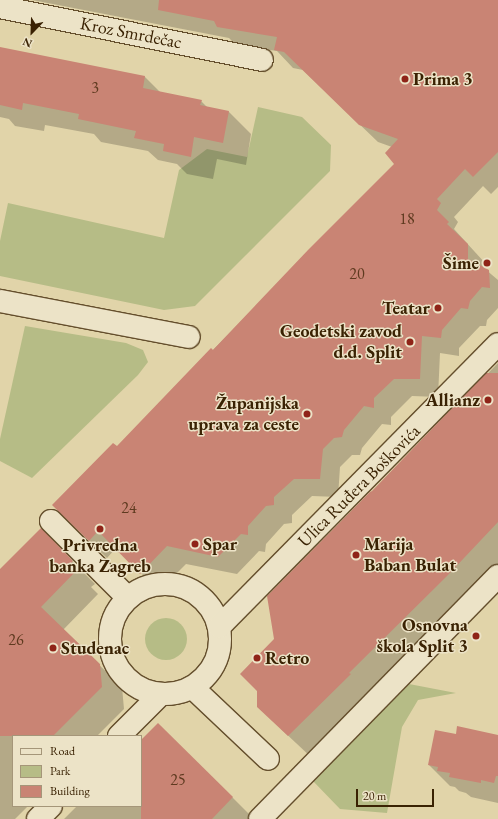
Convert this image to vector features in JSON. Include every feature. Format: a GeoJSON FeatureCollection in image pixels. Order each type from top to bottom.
{"type":"FeatureCollection","features":[{"type":"Feature","properties":{"kind":"street","name":"Kroz Smrdečac"},"geometry":{"type":"LineString","coordinates":[[0,7],[262,60]]}},
{"type":"Feature","properties":{"kind":"street"},"geometry":{"type":"LineString","coordinates":[[0,301],[189,337]]}},
{"type":"Feature","properties":{"kind":"street","name":"Ulica Ruđera Boškovića"},"geometry":{"type":"LineString","coordinates":[[219,627],[498,344]]}},
{"type":"Feature","properties":{"kind":"street"},"geometry":{"type":"LineString","coordinates":[[51,521],[128,598]]}},
{"type":"Feature","properties":{"kind":"street"},"geometry":{"type":"LineString","coordinates":[[260,819],[498,576]]}},
{"type":"Feature","properties":{"kind":"street"},"geometry":{"type":"LineString","coordinates":[[166,584],[184,587],[200,596],[212,610],[219,627],[220,648],[213,668],[204,679],[193,688],[176,694],[160,695],[140,690],[125,678],[114,663],[109,644],[111,626],[118,608],[128,598],[132,594],[148,586],[166,584]]}},
{"type":"Feature","properties":{"kind":"street"},"geometry":{"type":"LineString","coordinates":[[193,688],[268,759]]}},
{"type":"Feature","properties":{"kind":"street"},"geometry":{"type":"LineString","coordinates":[[120,735],[160,695]]}},
{"type":"Feature","properties":{"kind":"street"},"geometry":{"type":"LineString","coordinates":[[38,819],[49,807]]}},
{"type":"Feature","properties":{"kind":"green space"},"geometry":{"type":"Polygon","coordinates":[[[258,107],[302,117],[331,145],[330,171],[195,306],[164,310],[0,276],[0,241],[8,203],[164,238],[179,170],[207,149],[247,157],[258,107]]]}},
{"type":"Feature","properties":{"kind":"green space"},"geometry":{"type":"Polygon","coordinates":[[[25,326],[126,343],[143,350],[148,362],[138,375],[32,478],[0,461],[0,439],[25,326]]]}},
{"type":"Feature","properties":{"kind":"green space"},"geometry":{"type":"Polygon","coordinates":[[[166,618],[181,624],[187,639],[181,654],[166,660],[151,654],[145,639],[151,624],[166,618]]]}},
{"type":"Feature","properties":{"kind":"green space"},"geometry":{"type":"Polygon","coordinates":[[[409,684],[456,693],[418,700],[402,727],[387,813],[340,809],[312,780],[409,684]]]}},
{"type":"Feature","properties":{"kind":"building"},"geometry":{"type":"Polygon","coordinates":[[[159,0],[498,0],[498,152],[473,177],[465,169],[437,199],[441,203],[437,210],[449,222],[447,224],[468,244],[468,259],[489,270],[490,288],[482,287],[470,301],[468,309],[461,308],[442,330],[441,338],[422,336],[420,379],[394,379],[374,398],[374,408],[364,406],[344,430],[342,437],[334,438],[323,449],[320,479],[294,479],[274,497],[274,505],[266,506],[248,526],[248,535],[241,534],[218,557],[167,546],[140,574],[98,531],[89,541],[52,505],[113,443],[117,446],[211,348],[213,350],[308,250],[394,164],[385,153],[398,139],[359,125],[284,52],[274,50],[277,37],[217,27],[214,21],[158,10],[159,0]]]}},
{"type":"Feature","properties":{"kind":"building"},"geometry":{"type":"Polygon","coordinates":[[[0,47],[145,76],[143,88],[202,100],[200,105],[229,111],[223,143],[194,137],[191,157],[163,151],[164,144],[134,138],[136,131],[78,119],[79,114],[23,103],[22,110],[0,105],[0,47]]]}},
{"type":"Feature","properties":{"kind":"building"},"geometry":{"type":"Polygon","coordinates":[[[486,373],[498,373],[498,522],[447,576],[349,673],[351,674],[288,736],[257,707],[257,691],[240,674],[274,639],[267,596],[372,491],[486,373]]]}},
{"type":"Feature","properties":{"kind":"building"},"geometry":{"type":"Polygon","coordinates":[[[41,528],[73,561],[70,564],[76,571],[41,607],[100,664],[102,687],[54,735],[0,736],[0,569],[41,528]]]}},
{"type":"Feature","properties":{"kind":"building"},"geometry":{"type":"Polygon","coordinates":[[[158,723],[233,797],[212,819],[141,819],[142,739],[158,723]]]}},
{"type":"Feature","properties":{"kind":"building"},"geometry":{"type":"Polygon","coordinates":[[[457,726],[498,735],[498,776],[496,776],[494,783],[481,780],[481,783],[449,777],[450,773],[437,771],[438,767],[428,765],[435,730],[456,734],[457,726]]]}},
{"type":"Feature","properties":{"kind":"place","name":"Prima 3"},"geometry":{"type":"Point","coordinates":[405,79]}},
{"type":"Feature","properties":{"kind":"place","name":"Šime"},"geometry":{"type":"Point","coordinates":[487,263]}},
{"type":"Feature","properties":{"kind":"place","name":"Teatar"},"geometry":{"type":"Point","coordinates":[438,308]}},
{"type":"Feature","properties":{"kind":"place","name":"Geodetski zavod d.d. Split"},"geometry":{"type":"Point","coordinates":[410,342]}},
{"type":"Feature","properties":{"kind":"place","name":"Allianz"},"geometry":{"type":"Point","coordinates":[488,400]}},
{"type":"Feature","properties":{"kind":"place","name":"Županijska uprava za ceste"},"geometry":{"type":"Point","coordinates":[307,414]}},
{"type":"Feature","properties":{"kind":"place","name":"Privredna banka Zagreb"},"geometry":{"type":"Point","coordinates":[100,529]}},
{"type":"Feature","properties":{"kind":"place","name":"Spar"},"geometry":{"type":"Point","coordinates":[195,544]}},
{"type":"Feature","properties":{"kind":"place","name":"Marija Baban Bulat"},"geometry":{"type":"Point","coordinates":[356,555]}},
{"type":"Feature","properties":{"kind":"place","name":"Osnovna škola Split 3"},"geometry":{"type":"Point","coordinates":[476,636]}},
{"type":"Feature","properties":{"kind":"place","name":"Studenac"},"geometry":{"type":"Point","coordinates":[53,648]}},
{"type":"Feature","properties":{"kind":"place","name":"Retro"},"geometry":{"type":"Point","coordinates":[257,658]}}]}
